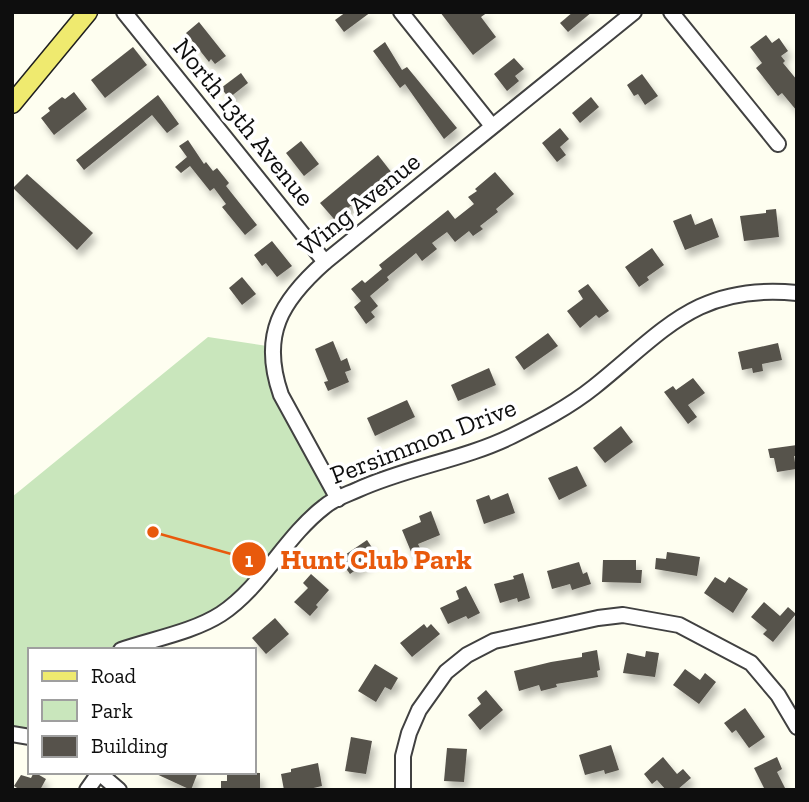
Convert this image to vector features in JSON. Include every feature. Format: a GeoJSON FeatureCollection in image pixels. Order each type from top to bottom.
{"type":"FeatureCollection","features":[{"type":"Feature","properties":{"kind":"main road"},"geometry":{"type":"LineString","coordinates":[[12,104],[88,12]]}},
{"type":"Feature","properties":{"kind":"street","name":"North 13th Avenue"},"geometry":{"type":"LineString","coordinates":[[124,12],[325,262]]}},
{"type":"Feature","properties":{"kind":"street"},"geometry":{"type":"LineString","coordinates":[[401,12],[492,126]]}},
{"type":"Feature","properties":{"kind":"street","name":"Wing Avenue"},"geometry":{"type":"LineString","coordinates":[[338,499],[281,394],[272,358],[278,317],[306,279],[325,262],[634,12]]}},
{"type":"Feature","properties":{"kind":"street"},"geometry":{"type":"LineString","coordinates":[[671,12],[778,144]]}},
{"type":"Feature","properties":{"kind":"street","name":"Persimmon Drive"},"geometry":{"type":"LineString","coordinates":[[127,648],[221,614],[242,596],[286,545],[324,507],[382,479],[509,438],[592,389],[666,327],[703,304],[738,293],[797,293]]}},
{"type":"Feature","properties":{"kind":"street"},"geometry":{"type":"LineString","coordinates":[[403,790],[403,756],[409,733],[425,701],[446,672],[467,655],[494,641],[598,618],[623,615],[679,625],[751,663],[778,695],[797,727]]}},
{"type":"Feature","properties":{"kind":"street"},"geometry":{"type":"LineString","coordinates":[[87,790],[98,774]]}},
{"type":"Feature","properties":{"kind":"street"},"geometry":{"type":"LineString","coordinates":[[100,774],[119,790]]}},
{"type":"Feature","properties":{"kind":"green space"},"geometry":{"type":"Polygon","coordinates":[[[208,337],[267,346],[332,495],[242,590],[217,611],[118,648],[28,648],[28,733],[12,729],[12,497],[208,337]]]}},
{"type":"Feature","properties":{"kind":"building"},"geometry":{"type":"Polygon","coordinates":[[[346,12],[371,12],[344,32],[335,20],[346,12]]]}},
{"type":"Feature","properties":{"kind":"building"},"geometry":{"type":"Polygon","coordinates":[[[440,12],[488,12],[481,17],[496,37],[473,55],[440,12]]]}},
{"type":"Feature","properties":{"kind":"building"},"geometry":{"type":"Polygon","coordinates":[[[573,12],[592,12],[568,32],[560,23],[573,12]]]}},
{"type":"Feature","properties":{"kind":"building"},"geometry":{"type":"Polygon","coordinates":[[[199,22],[226,56],[215,64],[211,59],[209,62],[186,33],[199,22]]]}},
{"type":"Feature","properties":{"kind":"building"},"geometry":{"type":"Polygon","coordinates":[[[766,35],[772,43],[779,38],[788,51],[781,56],[785,61],[783,63],[797,80],[797,111],[782,93],[778,96],[756,68],[762,63],[750,47],[766,35]]]}},
{"type":"Feature","properties":{"kind":"building"},"geometry":{"type":"Polygon","coordinates":[[[385,42],[402,70],[407,67],[457,128],[444,139],[405,84],[400,88],[373,51],[385,42]]]}},
{"type":"Feature","properties":{"kind":"building"},"geometry":{"type":"Polygon","coordinates":[[[133,47],[147,65],[105,98],[91,80],[133,47]]]}},
{"type":"Feature","properties":{"kind":"building"},"geometry":{"type":"Polygon","coordinates":[[[514,58],[524,69],[515,76],[519,81],[507,91],[494,74],[514,58]]]}},
{"type":"Feature","properties":{"kind":"building"},"geometry":{"type":"Polygon","coordinates":[[[241,73],[248,83],[229,98],[221,88],[241,73]]]}},
{"type":"Feature","properties":{"kind":"building"},"geometry":{"type":"Polygon","coordinates":[[[642,74],[658,96],[645,105],[638,94],[634,96],[627,85],[642,74]]]}},
{"type":"Feature","properties":{"kind":"building"},"geometry":{"type":"Polygon","coordinates":[[[74,92],[87,109],[54,135],[41,118],[50,111],[48,108],[74,92]]]}},
{"type":"Feature","properties":{"kind":"building"},"geometry":{"type":"Polygon","coordinates":[[[158,95],[179,124],[167,133],[152,115],[84,170],[76,160],[158,95]]]}},
{"type":"Feature","properties":{"kind":"building"},"geometry":{"type":"Polygon","coordinates":[[[591,97],[599,107],[580,123],[572,113],[591,97]]]}},
{"type":"Feature","properties":{"kind":"building"},"geometry":{"type":"Polygon","coordinates":[[[560,128],[569,139],[560,147],[566,155],[557,162],[542,143],[560,128]]]}},
{"type":"Feature","properties":{"kind":"building"},"geometry":{"type":"Polygon","coordinates":[[[188,140],[204,164],[206,162],[213,171],[217,168],[229,183],[226,186],[257,225],[245,235],[222,207],[226,204],[214,188],[210,191],[190,166],[181,173],[175,167],[187,157],[179,146],[188,140]]]}},
{"type":"Feature","properties":{"kind":"building"},"geometry":{"type":"Polygon","coordinates":[[[301,141],[319,164],[304,176],[286,153],[301,141]]]}},
{"type":"Feature","properties":{"kind":"building"},"geometry":{"type":"Polygon","coordinates":[[[378,155],[392,173],[334,219],[320,203],[378,155]]]}},
{"type":"Feature","properties":{"kind":"building"},"geometry":{"type":"Polygon","coordinates":[[[495,172],[514,194],[496,209],[498,212],[480,226],[483,229],[473,236],[469,231],[455,242],[447,232],[432,243],[437,249],[422,261],[416,253],[387,277],[389,280],[370,296],[378,306],[371,312],[375,317],[366,324],[354,307],[361,301],[351,289],[362,280],[365,283],[382,269],[379,265],[448,210],[455,219],[474,204],[468,197],[495,172]]]}},
{"type":"Feature","properties":{"kind":"building"},"geometry":{"type":"Polygon","coordinates":[[[27,174],[93,233],[77,250],[13,188],[27,174]]]}},
{"type":"Feature","properties":{"kind":"building"},"geometry":{"type":"Polygon","coordinates":[[[776,209],[779,237],[744,241],[740,216],[776,209]]]}},
{"type":"Feature","properties":{"kind":"building"},"geometry":{"type":"Polygon","coordinates":[[[691,214],[695,225],[712,218],[719,237],[685,250],[673,221],[691,214]]]}},
{"type":"Feature","properties":{"kind":"building"},"geometry":{"type":"Polygon","coordinates":[[[272,241],[292,266],[277,277],[266,263],[262,266],[254,255],[272,241]]]}},
{"type":"Feature","properties":{"kind":"building"},"geometry":{"type":"Polygon","coordinates":[[[652,248],[664,265],[647,277],[649,280],[639,287],[625,267],[652,248]]]}},
{"type":"Feature","properties":{"kind":"building"},"geometry":{"type":"Polygon","coordinates":[[[242,277],[256,294],[242,305],[229,288],[242,277]]]}},
{"type":"Feature","properties":{"kind":"building"},"geometry":{"type":"Polygon","coordinates":[[[588,284],[609,311],[599,318],[596,315],[580,328],[567,311],[583,299],[578,291],[588,284]]]}},
{"type":"Feature","properties":{"kind":"building"},"geometry":{"type":"Polygon","coordinates":[[[548,333],[558,346],[524,370],[515,357],[548,333]]]}},
{"type":"Feature","properties":{"kind":"building"},"geometry":{"type":"Polygon","coordinates":[[[333,341],[341,361],[347,358],[351,370],[345,372],[349,382],[328,391],[324,382],[328,381],[315,349],[333,341]]]}},
{"type":"Feature","properties":{"kind":"building"},"geometry":{"type":"Polygon","coordinates":[[[778,343],[782,360],[762,364],[763,371],[753,373],[752,368],[742,370],[738,352],[778,343]]]}},
{"type":"Feature","properties":{"kind":"building"},"geometry":{"type":"Polygon","coordinates":[[[489,368],[496,385],[458,401],[451,385],[489,368]]]}},
{"type":"Feature","properties":{"kind":"building"},"geometry":{"type":"Polygon","coordinates":[[[693,378],[705,393],[688,405],[697,417],[688,424],[664,392],[673,386],[676,390],[693,378]]]}},
{"type":"Feature","properties":{"kind":"building"},"geometry":{"type":"Polygon","coordinates":[[[407,400],[415,417],[375,436],[367,418],[407,400]]]}},
{"type":"Feature","properties":{"kind":"building"},"geometry":{"type":"Polygon","coordinates":[[[621,426],[633,442],[605,463],[593,448],[621,426]]]}},
{"type":"Feature","properties":{"kind":"building"},"geometry":{"type":"Polygon","coordinates":[[[797,445],[797,456],[794,456],[796,469],[777,472],[774,458],[770,458],[768,449],[797,445]]]}},
{"type":"Feature","properties":{"kind":"building"},"geometry":{"type":"Polygon","coordinates":[[[577,466],[587,486],[559,500],[548,478],[577,466]]]}},
{"type":"Feature","properties":{"kind":"building"},"geometry":{"type":"Polygon","coordinates":[[[508,493],[515,513],[484,524],[476,500],[489,495],[491,500],[508,493]]]}},
{"type":"Feature","properties":{"kind":"building"},"geometry":{"type":"Polygon","coordinates":[[[431,511],[440,535],[418,544],[421,550],[412,554],[402,530],[421,522],[419,516],[431,511]]]}},
{"type":"Feature","properties":{"kind":"building"},"geometry":{"type":"Polygon","coordinates":[[[367,540],[377,555],[350,574],[339,559],[367,540]]]}},
{"type":"Feature","properties":{"kind":"building"},"geometry":{"type":"Polygon","coordinates":[[[667,552],[700,557],[697,576],[655,569],[656,558],[666,559],[667,552]]]}},
{"type":"Feature","properties":{"kind":"building"},"geometry":{"type":"Polygon","coordinates":[[[603,560],[636,560],[636,570],[642,570],[641,583],[602,582],[603,560]]]}},
{"type":"Feature","properties":{"kind":"building"},"geometry":{"type":"Polygon","coordinates":[[[579,562],[583,574],[587,572],[591,584],[572,590],[570,584],[552,589],[547,571],[579,562]]]}},
{"type":"Feature","properties":{"kind":"building"},"geometry":{"type":"Polygon","coordinates":[[[523,573],[530,598],[518,602],[517,598],[500,603],[494,584],[514,579],[513,576],[523,573]]]}},
{"type":"Feature","properties":{"kind":"building"},"geometry":{"type":"Polygon","coordinates":[[[311,574],[329,590],[310,616],[294,602],[308,588],[303,583],[311,574]]]}},
{"type":"Feature","properties":{"kind":"building"},"geometry":{"type":"Polygon","coordinates":[[[715,577],[725,583],[729,577],[748,589],[733,613],[704,593],[715,577]]]}},
{"type":"Feature","properties":{"kind":"building"},"geometry":{"type":"Polygon","coordinates":[[[466,586],[480,613],[448,624],[440,608],[459,599],[456,591],[466,586]]]}},
{"type":"Feature","properties":{"kind":"building"},"geometry":{"type":"Polygon","coordinates":[[[764,602],[780,616],[788,607],[796,614],[773,642],[763,634],[767,630],[751,617],[764,602]]]}},
{"type":"Feature","properties":{"kind":"building"},"geometry":{"type":"Polygon","coordinates":[[[275,618],[289,634],[266,654],[252,638],[275,618]]]}},
{"type":"Feature","properties":{"kind":"building"},"geometry":{"type":"Polygon","coordinates":[[[424,624],[427,628],[431,624],[440,634],[412,657],[400,643],[424,624]]]}},
{"type":"Feature","properties":{"kind":"building"},"geometry":{"type":"Polygon","coordinates":[[[597,650],[600,670],[597,671],[598,677],[556,684],[557,687],[541,691],[539,685],[519,691],[514,671],[582,657],[582,653],[597,650]]]}},
{"type":"Feature","properties":{"kind":"building"},"geometry":{"type":"Polygon","coordinates":[[[646,651],[659,653],[655,677],[623,673],[627,653],[645,657],[646,651]]]}},
{"type":"Feature","properties":{"kind":"building"},"geometry":{"type":"Polygon","coordinates":[[[375,664],[398,678],[391,690],[385,687],[376,702],[358,691],[375,664]]]}},
{"type":"Feature","properties":{"kind":"building"},"geometry":{"type":"Polygon","coordinates":[[[685,669],[700,680],[705,673],[716,682],[699,704],[673,685],[685,669]]]}},
{"type":"Feature","properties":{"kind":"building"},"geometry":{"type":"Polygon","coordinates":[[[486,690],[503,710],[480,730],[468,715],[481,704],[477,698],[486,690]]]}},
{"type":"Feature","properties":{"kind":"building"},"geometry":{"type":"Polygon","coordinates":[[[745,708],[765,737],[749,748],[736,730],[732,733],[724,723],[745,708]]]}},
{"type":"Feature","properties":{"kind":"building"},"geometry":{"type":"Polygon","coordinates":[[[351,737],[372,741],[366,774],[345,771],[351,737]]]}},
{"type":"Feature","properties":{"kind":"building"},"geometry":{"type":"Polygon","coordinates":[[[611,745],[619,770],[605,774],[604,770],[585,775],[579,755],[611,745]]]}},
{"type":"Feature","properties":{"kind":"building"},"geometry":{"type":"Polygon","coordinates":[[[447,748],[467,749],[464,782],[444,781],[447,748]]]}},
{"type":"Feature","properties":{"kind":"building"},"geometry":{"type":"Polygon","coordinates":[[[663,757],[677,774],[683,769],[691,778],[677,790],[666,790],[657,780],[652,784],[644,774],[663,757]]]}},
{"type":"Feature","properties":{"kind":"building"},"geometry":{"type":"Polygon","coordinates":[[[777,757],[782,769],[777,772],[786,790],[765,790],[754,768],[777,757]]]}},
{"type":"Feature","properties":{"kind":"building"},"geometry":{"type":"Polygon","coordinates":[[[318,763],[322,786],[305,790],[284,790],[281,774],[318,763]]]}},
{"type":"Feature","properties":{"kind":"building"},"geometry":{"type":"Polygon","coordinates":[[[260,773],[260,790],[221,790],[221,781],[227,781],[227,774],[260,773]]]}},
{"type":"Feature","properties":{"kind":"building"},"geometry":{"type":"Polygon","coordinates":[[[33,774],[37,774],[46,779],[40,790],[20,790],[14,786],[21,775],[31,778],[33,774]]]}},
{"type":"Feature","properties":{"kind":"building"},"geometry":{"type":"Polygon","coordinates":[[[156,774],[197,774],[191,790],[156,774]]]}},
{"type":"Feature","properties":{"kind":"place","name":"Hunt Club Park"},"geometry":{"type":"Point","coordinates":[153,532]}}]}
